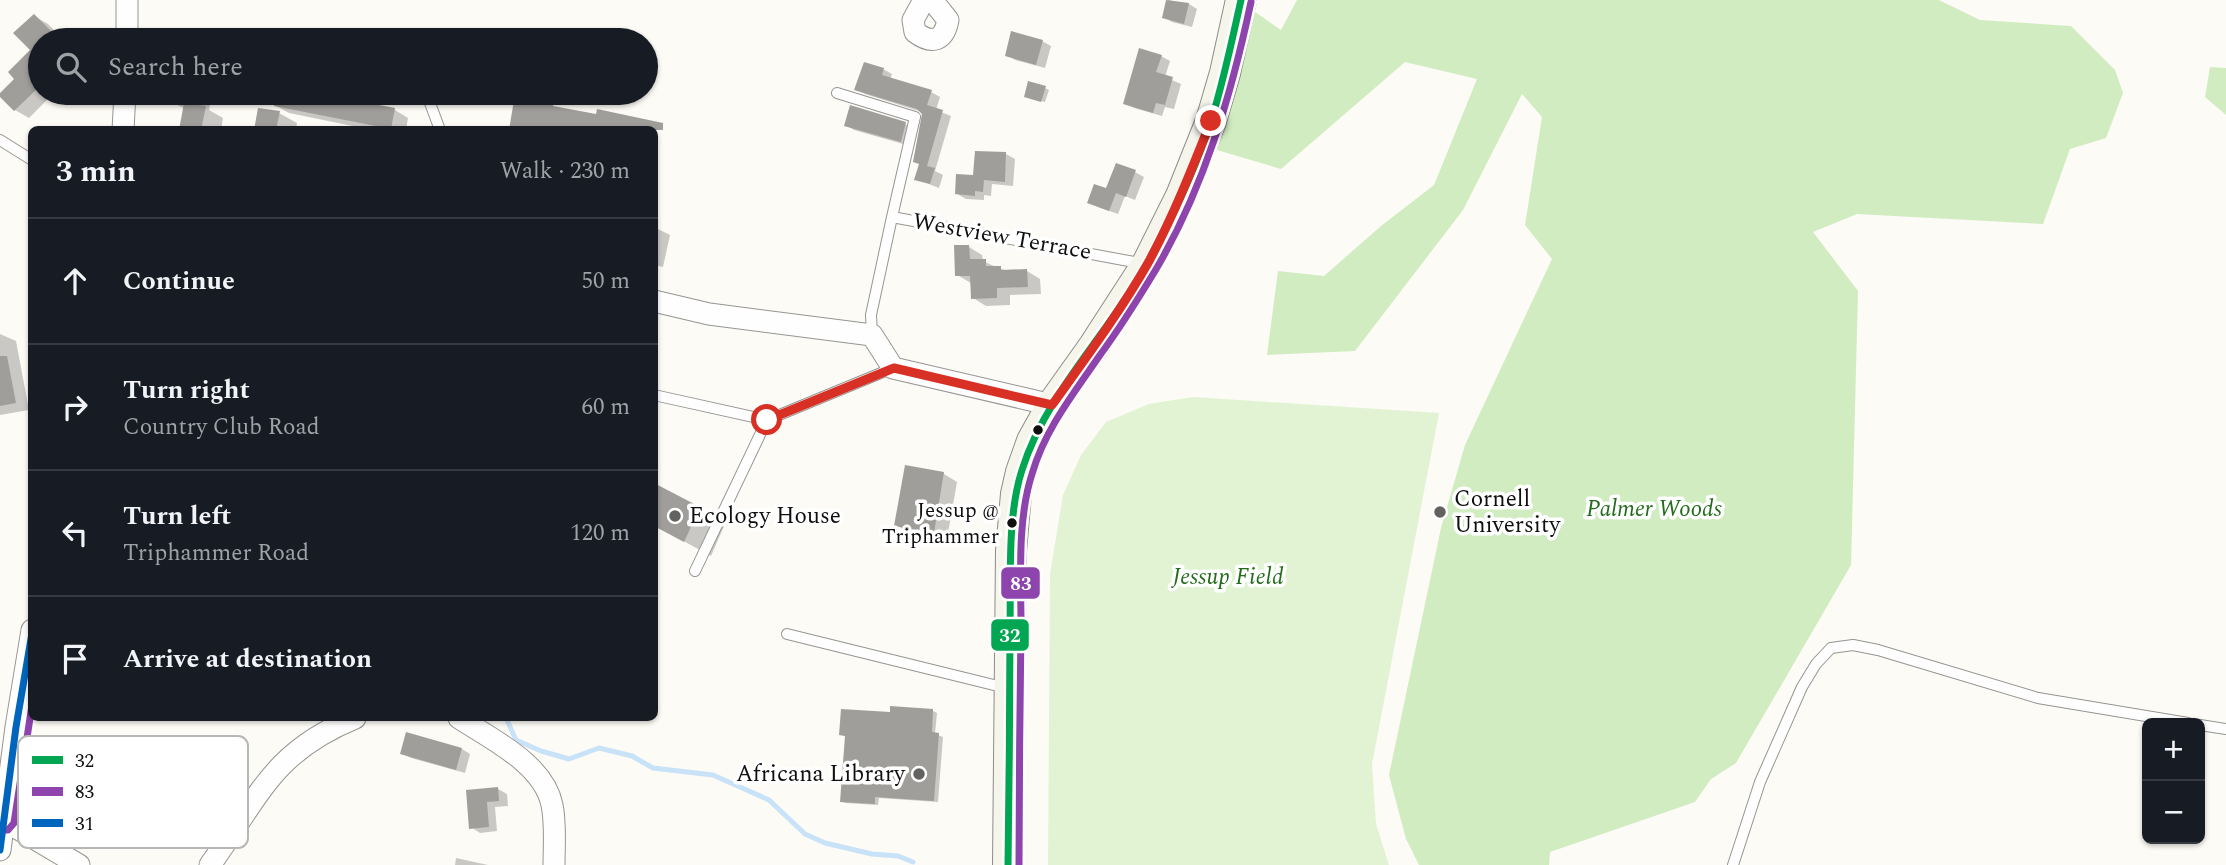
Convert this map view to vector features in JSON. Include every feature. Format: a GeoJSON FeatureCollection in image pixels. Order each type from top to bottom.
{"type":"FeatureCollection","features":[{"type":"Feature","properties":{"kind":"street"},"geometry":{"type":"LineString","coordinates":[[127,0],[127,28]]}},
{"type":"Feature","properties":{"kind":"street"},"geometry":{"type":"LineString","coordinates":[[924,0],[913,20],[915,32],[925,40],[937,39],[945,32],[948,20],[932,0]]}},
{"type":"Feature","properties":{"kind":"street"},"geometry":{"type":"LineString","coordinates":[[1008,865],[1011,551],[1016,494],[1032,441],[1052,405],[1147,264],[1181,196],[1211,121],[1241,0]]}},
{"type":"Feature","properties":{"kind":"street"},"geometry":{"type":"LineString","coordinates":[[123,126],[124,105]]}},
{"type":"Feature","properties":{"kind":"street"},"geometry":{"type":"LineString","coordinates":[[658,302],[709,314],[872,335],[894,368],[1052,405]]}},
{"type":"Feature","properties":{"kind":"street"},"geometry":{"type":"LineString","coordinates":[[0,850],[2,819],[28,655]]}},
{"type":"Feature","properties":{"kind":"street"},"geometry":{"type":"LineString","coordinates":[[248,807],[286,759],[319,734],[348,721]]}},
{"type":"Feature","properties":{"kind":"street"},"geometry":{"type":"LineString","coordinates":[[464,721],[528,764],[545,784],[553,808],[554,865]]}},
{"type":"Feature","properties":{"kind":"street"},"geometry":{"type":"LineString","coordinates":[[2,819],[18,829]]}},
{"type":"Feature","properties":{"kind":"street"},"geometry":{"type":"LineString","coordinates":[[51,848],[79,865]]}},
{"type":"Feature","properties":{"kind":"street"},"geometry":{"type":"LineString","coordinates":[[210,865],[221,848]]}},
{"type":"Feature","properties":{"kind":"lane"},"geometry":{"type":"LineString","coordinates":[[837,93],[915,117],[892,217]]}},
{"type":"Feature","properties":{"kind":"lane"},"geometry":{"type":"LineString","coordinates":[[431,105],[439,126]]}},
{"type":"Feature","properties":{"kind":"lane"},"geometry":{"type":"LineString","coordinates":[[0,140],[28,158]]}},
{"type":"Feature","properties":{"kind":"lane","name":"Westview Terrace"},"geometry":{"type":"LineString","coordinates":[[872,335],[871,315],[892,217],[1147,264]]}},
{"type":"Feature","properties":{"kind":"lane"},"geometry":{"type":"LineString","coordinates":[[658,396],[767,420],[894,368]]}},
{"type":"Feature","properties":{"kind":"lane"},"geometry":{"type":"LineString","coordinates":[[695,571],[767,420]]}},
{"type":"Feature","properties":{"kind":"lane"},"geometry":{"type":"LineString","coordinates":[[787,634],[1009,689]]}},
{"type":"Feature","properties":{"kind":"lane"},"geometry":{"type":"LineString","coordinates":[[1733,865],[1760,782],[1802,687],[1816,664],[1831,648],[1853,645],[1878,650],[2039,698],[2158,718]]}},
{"type":"Feature","properties":{"kind":"lane"},"geometry":{"type":"LineString","coordinates":[[2205,726],[2226,729]]}},
{"type":"Feature","properties":{"kind":"green space","name":"Palmer Woods"},"geometry":{"type":"Polygon","coordinates":[[[1297,0],[1939,0],[1980,20],[2071,26],[2115,70],[2123,93],[2106,138],[2070,149],[2043,224],[1857,214],[1813,232],[1858,291],[1851,565],[1736,763],[1711,779],[1695,802],[1550,852],[1549,865],[1419,865],[1406,839],[1389,775],[1441,528],[1465,445],[1552,259],[1525,225],[1542,117],[1522,94],[1463,210],[1355,351],[1267,355],[1278,271],[1324,276],[1381,226],[1434,185],[1477,79],[1405,62],[1281,169],[1217,150],[1255,12],[1281,30],[1297,0]]]}},
{"type":"Feature","properties":{"kind":"green space"},"geometry":{"type":"Polygon","coordinates":[[[2210,67],[2226,68],[2226,115],[2205,97],[2210,67]]]}},
{"type":"Feature","properties":{"kind":"green space","name":"Jessup Field"},"geometry":{"type":"Polygon","coordinates":[[[1193,397],[1439,413],[1372,764],[1376,824],[1389,865],[1048,865],[1050,574],[1063,495],[1081,455],[1106,422],[1149,404],[1193,397]]]}},
{"type":"Feature","properties":{"kind":"building"},"geometry":{"type":"Polygon","coordinates":[[[1166,0],[1189,3],[1184,24],[1162,18],[1166,0]]]}},
{"type":"Feature","properties":{"kind":"building"},"geometry":{"type":"Polygon","coordinates":[[[34,14],[48,28],[28,28],[28,48],[13,33],[34,14]]]}},
{"type":"Feature","properties":{"kind":"building"},"geometry":{"type":"Polygon","coordinates":[[[1011,31],[1043,40],[1036,65],[1005,56],[1011,31]]]}},
{"type":"Feature","properties":{"kind":"building"},"geometry":{"type":"Polygon","coordinates":[[[1139,48],[1162,55],[1156,72],[1173,77],[1165,105],[1156,103],[1153,113],[1123,104],[1139,48]]]}},
{"type":"Feature","properties":{"kind":"building"},"geometry":{"type":"Polygon","coordinates":[[[28,52],[28,98],[14,111],[0,97],[0,93],[14,79],[8,72],[28,52]]]}},
{"type":"Feature","properties":{"kind":"building"},"geometry":{"type":"Polygon","coordinates":[[[864,62],[884,68],[882,75],[932,90],[927,105],[943,110],[927,166],[935,168],[930,184],[914,180],[919,164],[913,162],[922,114],[917,109],[854,90],[864,62]]]}},
{"type":"Feature","properties":{"kind":"building"},"geometry":{"type":"Polygon","coordinates":[[[1028,81],[1046,86],[1041,102],[1024,97],[1028,81]]]}},
{"type":"Feature","properties":{"kind":"building"},"geometry":{"type":"Polygon","coordinates":[[[184,105],[206,106],[202,126],[180,126],[184,105]]]}},
{"type":"Feature","properties":{"kind":"building"},"geometry":{"type":"Polygon","coordinates":[[[379,105],[395,108],[392,126],[376,126],[274,106],[379,105]]]}},
{"type":"Feature","properties":{"kind":"building"},"geometry":{"type":"Polygon","coordinates":[[[513,105],[553,105],[596,114],[597,109],[663,123],[663,130],[658,130],[658,126],[510,126],[513,105]]]}},
{"type":"Feature","properties":{"kind":"building"},"geometry":{"type":"Polygon","coordinates":[[[850,105],[906,122],[901,142],[844,126],[850,105]]]}},
{"type":"Feature","properties":{"kind":"building"},"geometry":{"type":"Polygon","coordinates":[[[258,108],[280,111],[277,126],[255,126],[258,108]]]}},
{"type":"Feature","properties":{"kind":"building"},"geometry":{"type":"Polygon","coordinates":[[[975,151],[1006,152],[1005,182],[984,180],[983,192],[975,191],[975,196],[955,194],[956,174],[973,175],[975,151]]]}},
{"type":"Feature","properties":{"kind":"building"},"geometry":{"type":"Polygon","coordinates":[[[1116,163],[1136,170],[1126,197],[1116,193],[1109,211],[1087,203],[1094,184],[1106,188],[1116,163]]]}},
{"type":"Feature","properties":{"kind":"building"},"geometry":{"type":"Polygon","coordinates":[[[954,245],[969,245],[970,259],[986,259],[986,266],[1001,266],[1001,270],[1027,269],[1028,287],[997,288],[997,298],[971,299],[970,276],[955,276],[954,245]]]}},
{"type":"Feature","properties":{"kind":"building"},"geometry":{"type":"Polygon","coordinates":[[[0,356],[7,356],[16,403],[0,406],[0,356]]]}},
{"type":"Feature","properties":{"kind":"building"},"geometry":{"type":"Polygon","coordinates":[[[905,465],[944,472],[934,533],[894,526],[905,465]]]}},
{"type":"Feature","properties":{"kind":"building","name":"Ecology House"},"geometry":{"type":"Polygon","coordinates":[[[658,485],[700,507],[684,542],[658,528],[658,485]]]}},
{"type":"Feature","properties":{"kind":"building","name":"Africana Library"},"geometry":{"type":"Polygon","coordinates":[[[890,706],[933,709],[932,732],[939,733],[934,801],[875,797],[875,804],[840,802],[845,736],[839,735],[841,709],[890,712],[890,706]]]}},
{"type":"Feature","properties":{"kind":"building"},"geometry":{"type":"Polygon","coordinates":[[[406,732],[462,748],[456,770],[400,754],[406,732]]]}},
{"type":"Feature","properties":{"kind":"building"},"geometry":{"type":"Polygon","coordinates":[[[498,787],[499,801],[487,802],[489,827],[469,829],[466,790],[498,787]]]}},
{"type":"Feature","properties":{"kind":"waterway"},"geometry":{"type":"LineString","coordinates":[[507,721],[516,740],[541,751],[569,759],[599,748],[632,756],[653,768],[713,775],[769,800],[805,834],[825,843],[872,854],[898,856],[913,862]]}},
{"type":"Feature","properties":{"kind":"transit line","name":"32"},"geometry":{"type":"LineString","coordinates":[[1008,865],[1011,547],[1017,488],[1033,442],[1046,415],[1132,289],[1175,210],[1212,118],[1241,0]]}},
{"type":"Feature","properties":{"kind":"transit line","name":"83"},"geometry":{"type":"LineString","coordinates":[[1019,865],[1021,549],[1027,492],[1052,427],[1155,271],[1188,207],[1225,107],[1251,2]]}},
{"type":"Feature","properties":{"kind":"transit line","name":"31"},"geometry":{"type":"LineString","coordinates":[[0,850],[28,656]]}},
{"type":"Feature","properties":{"kind":"transit line","name":"83"},"geometry":{"type":"LineString","coordinates":[[27,736],[30,721]]}},
{"type":"Feature","properties":{"kind":"transit line","name":"83"},"geometry":{"type":"LineString","coordinates":[[0,830],[8,830],[14,823],[18,797]]}},
{"type":"Feature","properties":{"kind":"place","name":"Cornell University"},"geometry":{"type":"Point","coordinates":[1440,512]}},
{"type":"Feature","properties":{"kind":"place","name":"Ecology House"},"geometry":{"type":"Point","coordinates":[675,516]}},
{"type":"Feature","properties":{"kind":"place","name":"Jessup @ Triphammer"},"geometry":{"type":"Point","coordinates":[1012,523]}},
{"type":"Feature","properties":{"kind":"place","name":"Africana Library"},"geometry":{"type":"Point","coordinates":[919,774]}},
{"type":"Feature","properties":{"kind":"route"},"geometry":{"type":"LineString","coordinates":[[767,420],[894,368],[1052,405],[1147,264],[1181,196],[1211,121]]}}]}
